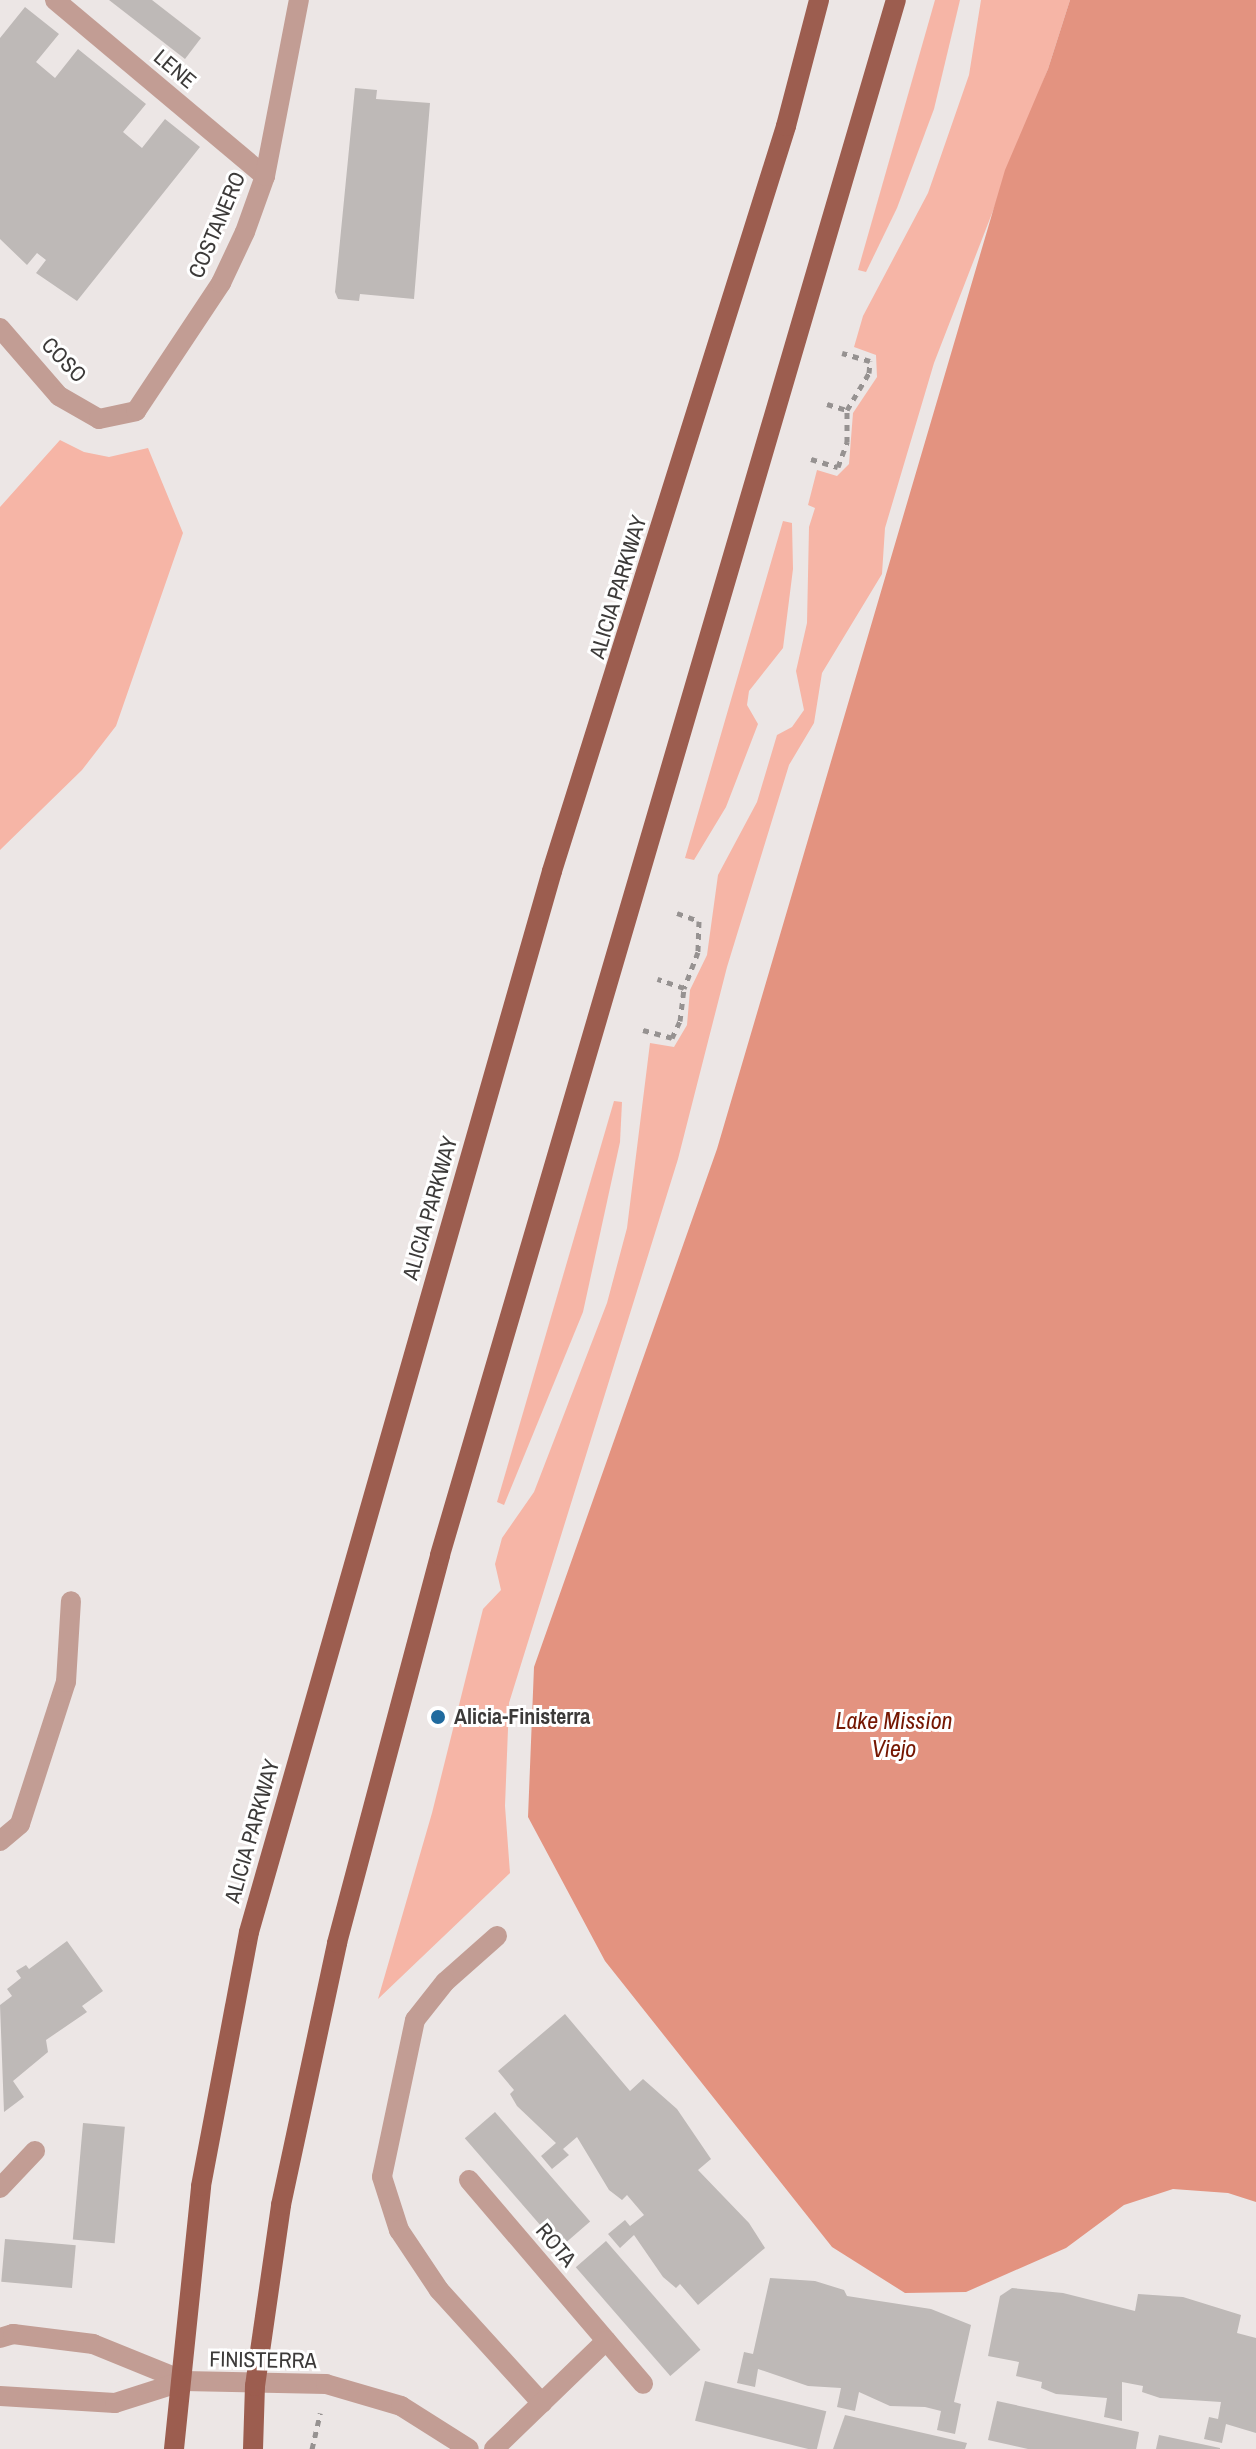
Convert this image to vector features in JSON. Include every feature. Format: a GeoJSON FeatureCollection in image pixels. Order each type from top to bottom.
{"type":"FeatureCollection","features":[{"type":"Feature","properties":{"kind":"main road","name":"ALICIA PARKWAY"},"geometry":{"type":"LineString","coordinates":[[174,2449],[184,2381],[201,2186],[249,1932],[354,1579],[544,900],[786,126],[819,0]]}},
{"type":"Feature","properties":{"kind":"main road"},"geometry":{"type":"LineString","coordinates":[[253,2449],[255,2386],[305,2072],[436,1569],[896,0]]}},
{"type":"Feature","properties":{"kind":"street","name":"LENE"},"geometry":{"type":"LineString","coordinates":[[55,0],[265,176]]}},
{"type":"Feature","properties":{"kind":"street","name":"COSTANERO"},"geometry":{"type":"LineString","coordinates":[[99,419],[136,411],[221,283],[265,176],[299,0]]}},
{"type":"Feature","properties":{"kind":"street","name":"COSO"},"geometry":{"type":"LineString","coordinates":[[0,328],[59,396],[99,419]]}},
{"type":"Feature","properties":{"kind":"street"},"geometry":{"type":"LineString","coordinates":[[0,1841],[20,1824],[66,1682],[71,1601]]}},
{"type":"Feature","properties":{"kind":"street"},"geometry":{"type":"LineString","coordinates":[[497,1936],[445,1982],[415,2020],[382,2177],[399,2230],[439,2290],[542,2403]]}},
{"type":"Feature","properties":{"kind":"street"},"geometry":{"type":"LineString","coordinates":[[0,2188],[35,2151]]}},
{"type":"Feature","properties":{"kind":"street","name":"ROTA"},"geometry":{"type":"LineString","coordinates":[[469,2180],[643,2384]]}},
{"type":"Feature","properties":{"kind":"street"},"geometry":{"type":"LineString","coordinates":[[0,2338],[13,2334],[93,2344],[184,2381]]}},
{"type":"Feature","properties":{"kind":"street"},"geometry":{"type":"LineString","coordinates":[[494,2449],[606,2341]]}},
{"type":"Feature","properties":{"kind":"street"},"geometry":{"type":"LineString","coordinates":[[0,2396],[115,2403],[184,2381]]}},
{"type":"Feature","properties":{"kind":"street","name":"FINISTERRA"},"geometry":{"type":"LineString","coordinates":[[184,2381],[255,2386],[326,2384],[401,2406],[469,2449]]}},
{"type":"Feature","properties":{"kind":"path"},"geometry":{"type":"LineString","coordinates":[[811,459],[838,467],[847,442],[847,410],[864,387],[870,361],[842,353]]}},
{"type":"Feature","properties":{"kind":"path"},"geometry":{"type":"LineString","coordinates":[[827,404],[847,410]]}},
{"type":"Feature","properties":{"kind":"path"},"geometry":{"type":"LineString","coordinates":[[643,1030],[672,1038],[684,988],[698,952],[699,921],[677,913]]}},
{"type":"Feature","properties":{"kind":"path"},"geometry":{"type":"LineString","coordinates":[[658,979],[684,988]]}},
{"type":"Feature","properties":{"kind":"path"},"geometry":{"type":"LineString","coordinates":[[312,2449],[326,2384]]}},
{"type":"Feature","properties":{"kind":"shaded area"},"geometry":{"type":"Polygon","coordinates":[[[935,0],[960,0],[934,109],[897,208],[866,272],[858,270],[935,0]]]}},
{"type":"Feature","properties":{"kind":"shaded area"},"geometry":{"type":"Polygon","coordinates":[[[981,0],[1070,0],[1048,69],[934,363],[885,528],[882,574],[822,673],[814,723],[789,765],[727,967],[678,1159],[509,1703],[505,1806],[510,1873],[378,1999],[432,1813],[483,1609],[501,1590],[495,1564],[502,1538],[534,1492],[607,1303],[627,1228],[650,1043],[674,1047],[687,1025],[690,990],[707,955],[718,875],[757,802],[777,735],[792,727],[804,710],[796,671],[807,623],[809,527],[815,508],[808,505],[817,470],[837,476],[849,464],[853,413],[877,377],[876,355],[854,347],[863,316],[928,193],[969,75],[981,0]]]}},
{"type":"Feature","properties":{"kind":"shaded area"},"geometry":{"type":"Polygon","coordinates":[[[60,440],[84,452],[109,457],[148,448],[183,533],[116,726],[82,770],[0,850],[0,507],[60,440]]]}},
{"type":"Feature","properties":{"kind":"shaded area"},"geometry":{"type":"Polygon","coordinates":[[[783,521],[792,523],[793,569],[783,648],[749,691],[747,705],[758,724],[726,807],[694,860],[685,858],[783,521]]]}},
{"type":"Feature","properties":{"kind":"shaded area"},"geometry":{"type":"Polygon","coordinates":[[[614,1101],[622,1102],[620,1142],[583,1312],[504,1505],[497,1502],[614,1101]]]}},
{"type":"Feature","properties":{"kind":"water","name":"Lake Mission Viejo"},"geometry":{"type":"Polygon","coordinates":[[[1070,0],[1256,0],[1256,2202],[1228,2193],[1173,2189],[1124,2205],[1066,2248],[966,2292],[905,2293],[832,2247],[605,1961],[528,1817],[534,1667],[717,1149],[1005,170],[1048,69],[1070,0]]]}},
{"type":"Feature","properties":{"kind":"building"},"geometry":{"type":"Polygon","coordinates":[[[109,0],[152,0],[201,38],[185,59],[109,0]]]}},
{"type":"Feature","properties":{"kind":"building"},"geometry":{"type":"Polygon","coordinates":[[[25,7],[59,34],[36,62],[55,78],[78,49],[146,104],[123,132],[142,148],[165,119],[200,147],[77,301],[36,273],[46,260],[37,253],[27,265],[0,239],[0,38],[25,7]]]}},
{"type":"Feature","properties":{"kind":"building"},"geometry":{"type":"Polygon","coordinates":[[[355,88],[377,90],[376,99],[430,103],[414,299],[360,294],[359,301],[338,299],[335,292],[355,88]]]}},
{"type":"Feature","properties":{"kind":"building"},"geometry":{"type":"Polygon","coordinates":[[[67,1941],[103,1991],[82,2006],[87,2012],[46,2040],[48,2052],[13,2081],[24,2097],[4,2112],[0,2005],[12,1996],[7,1989],[21,1978],[16,1971],[26,1965],[29,1969],[67,1941]]]}},
{"type":"Feature","properties":{"kind":"building"},"geometry":{"type":"Polygon","coordinates":[[[565,2014],[630,2091],[643,2079],[677,2109],[711,2159],[698,2170],[749,2223],[765,2248],[698,2305],[680,2284],[676,2288],[663,2277],[634,2235],[620,2248],[608,2234],[625,2220],[630,2226],[644,2215],[627,2195],[622,2200],[609,2190],[577,2137],[563,2149],[569,2155],[552,2169],[541,2156],[556,2143],[517,2106],[510,2094],[514,2090],[498,2071],[565,2014]]]}},
{"type":"Feature","properties":{"kind":"building"},"geometry":{"type":"Polygon","coordinates":[[[495,2112],[590,2221],[560,2248],[465,2138],[495,2112]]]}},
{"type":"Feature","properties":{"kind":"building"},"geometry":{"type":"Polygon","coordinates":[[[83,2123],[125,2127],[115,2243],[73,2240],[83,2123]]]}},
{"type":"Feature","properties":{"kind":"building"},"geometry":{"type":"Polygon","coordinates":[[[5,2239],[76,2245],[72,2288],[1,2282],[5,2239]]]}},
{"type":"Feature","properties":{"kind":"building"},"geometry":{"type":"Polygon","coordinates":[[[606,2241],[700,2350],[670,2376],[576,2267],[606,2241]]]}},
{"type":"Feature","properties":{"kind":"building"},"geometry":{"type":"Polygon","coordinates":[[[770,2278],[815,2281],[844,2290],[847,2296],[931,2309],[971,2325],[954,2402],[961,2404],[955,2434],[937,2430],[941,2411],[925,2407],[890,2406],[859,2392],[855,2411],[837,2407],[841,2388],[808,2386],[758,2369],[755,2387],[737,2383],[744,2352],[753,2354],[770,2278]]]}},
{"type":"Feature","properties":{"kind":"building"},"geometry":{"type":"Polygon","coordinates":[[[1012,2288],[1063,2293],[1135,2311],[1138,2294],[1183,2297],[1241,2315],[1237,2333],[1256,2338],[1256,2433],[1226,2424],[1222,2443],[1204,2439],[1209,2417],[1218,2419],[1221,2402],[1160,2398],[1142,2392],[1143,2386],[1122,2382],[1122,2421],[1104,2417],[1107,2398],[1056,2394],[1041,2388],[1042,2382],[1016,2376],[1019,2362],[988,2356],[1000,2296],[1012,2288]]]}},
{"type":"Feature","properties":{"kind":"building"},"geometry":{"type":"Polygon","coordinates":[[[705,2381],[826,2411],[817,2449],[695,2421],[705,2381]]]}},
{"type":"Feature","properties":{"kind":"building"},"geometry":{"type":"Polygon","coordinates":[[[997,2401],[1139,2432],[1136,2449],[1028,2449],[988,2440],[997,2401]]]}},
{"type":"Feature","properties":{"kind":"building"},"geometry":{"type":"Polygon","coordinates":[[[845,2415],[967,2443],[965,2449],[833,2449],[845,2415]]]}},
{"type":"Feature","properties":{"kind":"building"},"geometry":{"type":"Polygon","coordinates":[[[1159,2435],[1220,2448],[1220,2449],[1156,2449],[1159,2435]]]}},
{"type":"Feature","properties":{"kind":"place","name":"Alicia-Finisterra"},"geometry":{"type":"Point","coordinates":[438,1717]}}]}
